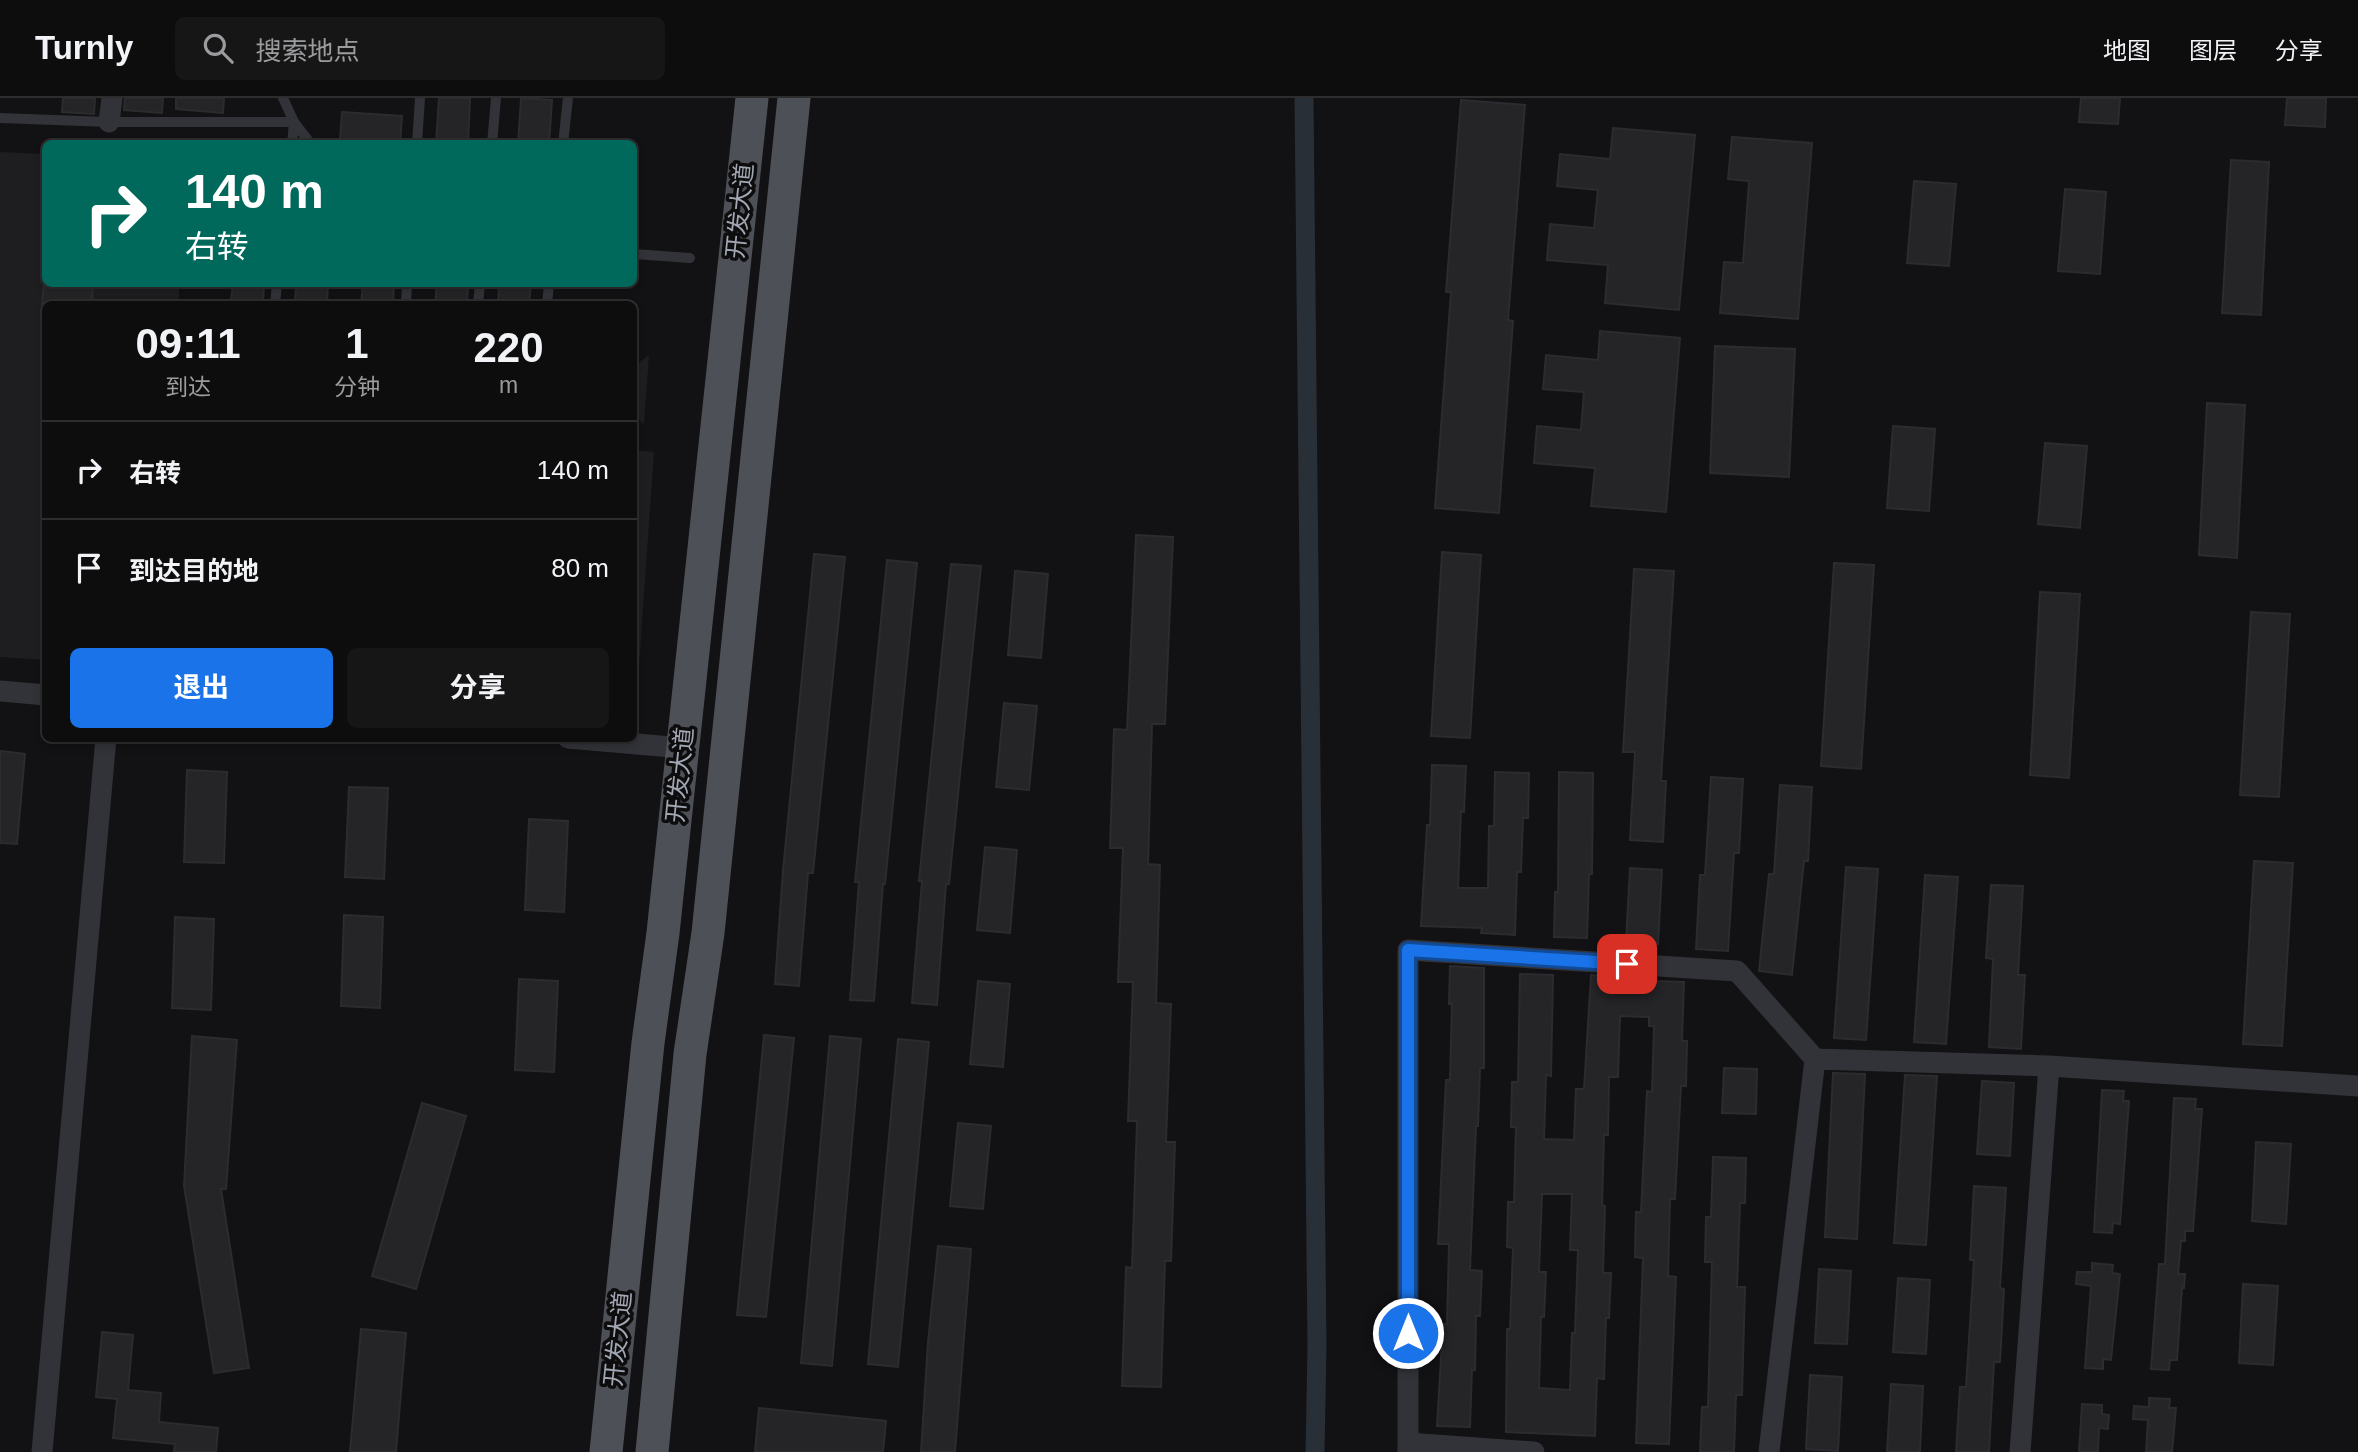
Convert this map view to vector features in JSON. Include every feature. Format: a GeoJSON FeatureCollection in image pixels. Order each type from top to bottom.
{"type":"FeatureCollection","features":[{"type":"Feature","properties":{"kind":"main road","name":"开发大道"},"geometry":{"type":"LineString","coordinates":[[606,1452],[752,98]]}},
{"type":"Feature","properties":{"kind":"main road","name":"开发大道"},"geometry":{"type":"LineString","coordinates":[[652,1452],[690,1054],[708,933],[794,98]]}},
{"type":"Feature","properties":{"kind":"street"},"geometry":{"type":"LineString","coordinates":[[109,122],[112,98]]}},
{"type":"Feature","properties":{"kind":"street"},"geometry":{"type":"LineString","coordinates":[[0,691],[42,695]]}},
{"type":"Feature","properties":{"kind":"street"},"geometry":{"type":"LineString","coordinates":[[43,1452],[106,742]]}},
{"type":"Feature","properties":{"kind":"street"},"geometry":{"type":"LineString","coordinates":[[614,742],[683,748]]}},
{"type":"Feature","properties":{"kind":"street"},"geometry":{"type":"LineString","coordinates":[[1534,1452],[1408,1447],[1408,950],[1737,971],[1815,1059],[2049,1066],[2358,1086]]}},
{"type":"Feature","properties":{"kind":"street"},"geometry":{"type":"LineString","coordinates":[[1769,1452],[1815,1059]]}},
{"type":"Feature","properties":{"kind":"street"},"geometry":{"type":"LineString","coordinates":[[2020,1452],[2049,1066]]}},
{"type":"Feature","properties":{"kind":"lane"},"geometry":{"type":"LineString","coordinates":[[283,98],[294,122],[308,140]]}},
{"type":"Feature","properties":{"kind":"lane"},"geometry":{"type":"LineString","coordinates":[[417,140],[420,98]]}},
{"type":"Feature","properties":{"kind":"lane"},"geometry":{"type":"LineString","coordinates":[[492,140],[496,98]]}},
{"type":"Feature","properties":{"kind":"lane"},"geometry":{"type":"LineString","coordinates":[[563,140],[568,98]]}},
{"type":"Feature","properties":{"kind":"lane"},"geometry":{"type":"LineString","coordinates":[[0,118],[109,122],[294,122]]}},
{"type":"Feature","properties":{"kind":"lane"},"geometry":{"type":"LineString","coordinates":[[292,140],[294,122]]}},
{"type":"Feature","properties":{"kind":"lane"},"geometry":{"type":"LineString","coordinates":[[637,254],[690,258]]}},
{"type":"Feature","properties":{"kind":"shaded area"},"geometry":{"type":"Polygon","coordinates":[[[0,152],[42,154],[42,287],[179,287],[179,301],[42,301],[42,660],[0,657],[0,152]]]}},
{"type":"Feature","properties":{"kind":"shaded area"},"geometry":{"type":"Polygon","coordinates":[[[649,355],[644,424],[637,418],[637,364],[649,355]]]}},
{"type":"Feature","properties":{"kind":"shaded area"},"geometry":{"type":"Polygon","coordinates":[[[637,450],[654,452],[637,695],[637,450]]]}},
{"type":"Feature","properties":{"kind":"building"},"geometry":{"type":"Polygon","coordinates":[[[63,98],[95,98],[94,114],[62,112],[63,98]]]}},
{"type":"Feature","properties":{"kind":"building"},"geometry":{"type":"Polygon","coordinates":[[[125,98],[163,98],[162,113],[124,110],[125,98]]]}},
{"type":"Feature","properties":{"kind":"building"},"geometry":{"type":"Polygon","coordinates":[[[176,98],[224,98],[223,113],[176,109],[176,98]]]}},
{"type":"Feature","properties":{"kind":"building"},"geometry":{"type":"Polygon","coordinates":[[[439,98],[470,98],[468,140],[436,140],[439,98]]]}},
{"type":"Feature","properties":{"kind":"building"},"geometry":{"type":"Polygon","coordinates":[[[521,98],[552,100],[549,140],[518,140],[521,98]]]}},
{"type":"Feature","properties":{"kind":"building"},"geometry":{"type":"Polygon","coordinates":[[[2081,98],[2120,98],[2118,124],[2079,122],[2081,98]]]}},
{"type":"Feature","properties":{"kind":"building"},"geometry":{"type":"Polygon","coordinates":[[[2287,98],[2326,98],[2325,127],[2285,125],[2287,98]]]}},
{"type":"Feature","properties":{"kind":"building"},"geometry":{"type":"Polygon","coordinates":[[[1461,100],[1525,105],[1508,320],[1513,321],[1499,513],[1435,508],[1451,292],[1446,292],[1461,100]]]}},
{"type":"Feature","properties":{"kind":"building"},"geometry":{"type":"Polygon","coordinates":[[[342,112],[402,116],[400,140],[340,140],[342,112]]]}},
{"type":"Feature","properties":{"kind":"building"},"geometry":{"type":"Polygon","coordinates":[[[1613,128],[1695,135],[1679,310],[1605,303],[1608,265],[1547,260],[1550,224],[1594,228],[1598,190],[1557,186],[1560,154],[1610,159],[1613,128]]]}},
{"type":"Feature","properties":{"kind":"building"},"geometry":{"type":"Polygon","coordinates":[[[1732,137],[1812,143],[1798,319],[1720,313],[1724,262],[1743,263],[1749,181],[1728,179],[1732,137]]]}},
{"type":"Feature","properties":{"kind":"building"},"geometry":{"type":"Polygon","coordinates":[[[2231,160],[2269,162],[2261,315],[2222,313],[2231,160]]]}},
{"type":"Feature","properties":{"kind":"building"},"geometry":{"type":"Polygon","coordinates":[[[1914,181],[1956,184],[1949,266],[1907,263],[1914,181]]]}},
{"type":"Feature","properties":{"kind":"building"},"geometry":{"type":"Polygon","coordinates":[[[2065,189],[2106,192],[2100,274],[2058,271],[2065,189]]]}},
{"type":"Feature","properties":{"kind":"building"},"geometry":{"type":"Polygon","coordinates":[[[44,287],[93,287],[92,301],[42,301],[44,287]]]}},
{"type":"Feature","properties":{"kind":"building"},"geometry":{"type":"Polygon","coordinates":[[[233,287],[264,287],[263,301],[231,301],[233,287]]]}},
{"type":"Feature","properties":{"kind":"building"},"geometry":{"type":"Polygon","coordinates":[[[296,287],[328,287],[327,301],[295,301],[296,287]]]}},
{"type":"Feature","properties":{"kind":"building"},"geometry":{"type":"Polygon","coordinates":[[[363,287],[394,287],[393,301],[361,301],[363,287]]]}},
{"type":"Feature","properties":{"kind":"building"},"geometry":{"type":"Polygon","coordinates":[[[437,287],[468,287],[467,301],[435,301],[437,287]]]}},
{"type":"Feature","properties":{"kind":"building"},"geometry":{"type":"Polygon","coordinates":[[[499,287],[531,287],[529,301],[498,301],[499,287]]]}},
{"type":"Feature","properties":{"kind":"building"},"geometry":{"type":"Polygon","coordinates":[[[1600,331],[1680,338],[1666,512],[1591,506],[1595,468],[1534,463],[1537,426],[1581,430],[1584,392],[1543,389],[1546,355],[1598,360],[1600,331]]]}},
{"type":"Feature","properties":{"kind":"building"},"geometry":{"type":"Polygon","coordinates":[[[1715,346],[1795,349],[1789,477],[1710,473],[1715,346]]]}},
{"type":"Feature","properties":{"kind":"building"},"geometry":{"type":"Polygon","coordinates":[[[2207,403],[2245,405],[2237,558],[2199,555],[2207,403]]]}},
{"type":"Feature","properties":{"kind":"building"},"geometry":{"type":"Polygon","coordinates":[[[1893,426],[1935,429],[1929,511],[1887,508],[1893,426]]]}},
{"type":"Feature","properties":{"kind":"building"},"geometry":{"type":"Polygon","coordinates":[[[2045,443],[2087,446],[2080,528],[2038,524],[2045,443]]]}},
{"type":"Feature","properties":{"kind":"building"},"geometry":{"type":"Polygon","coordinates":[[[1136,535],[1173,537],[1165,724],[1152,724],[1148,864],[1160,865],[1156,1003],[1171,1004],[1166,1142],[1175,1142],[1171,1261],[1165,1261],[1161,1387],[1122,1386],[1126,1267],[1132,1268],[1137,1121],[1128,1121],[1133,982],[1118,982],[1123,848],[1110,848],[1114,729],[1127,730],[1136,535]]]}},
{"type":"Feature","properties":{"kind":"building"},"geometry":{"type":"Polygon","coordinates":[[[1442,552],[1481,555],[1470,738],[1431,736],[1442,552]]]}},
{"type":"Feature","properties":{"kind":"building"},"geometry":{"type":"Polygon","coordinates":[[[814,554],[845,557],[813,873],[808,873],[799,986],[775,984],[783,870],[814,554]]]}},
{"type":"Feature","properties":{"kind":"building"},"geometry":{"type":"Polygon","coordinates":[[[887,560],[917,563],[883,884],[874,1001],[850,1000],[859,882],[855,882],[887,560]]]}},
{"type":"Feature","properties":{"kind":"building"},"geometry":{"type":"Polygon","coordinates":[[[1834,563],[1874,565],[1861,769],[1821,766],[1834,563]]]}},
{"type":"Feature","properties":{"kind":"building"},"geometry":{"type":"Polygon","coordinates":[[[951,564],[981,566],[949,884],[946,884],[937,1005],[912,1003],[922,881],[919,881],[951,564]]]}},
{"type":"Feature","properties":{"kind":"building"},"geometry":{"type":"Polygon","coordinates":[[[1634,569],[1674,571],[1661,781],[1666,781],[1663,842],[1630,840],[1635,752],[1623,752],[1634,569]]]}},
{"type":"Feature","properties":{"kind":"building"},"geometry":{"type":"Polygon","coordinates":[[[1015,571],[1048,574],[1041,658],[1008,655],[1015,571]]]}},
{"type":"Feature","properties":{"kind":"building"},"geometry":{"type":"Polygon","coordinates":[[[2040,592],[2080,594],[2069,778],[2030,775],[2040,592]]]}},
{"type":"Feature","properties":{"kind":"building"},"geometry":{"type":"Polygon","coordinates":[[[2251,612],[2290,614],[2279,797],[2240,795],[2251,612]]]}},
{"type":"Feature","properties":{"kind":"building"},"geometry":{"type":"Polygon","coordinates":[[[1004,703],[1037,706],[1029,790],[996,787],[1004,703]]]}},
{"type":"Feature","properties":{"kind":"building"},"geometry":{"type":"Polygon","coordinates":[[[0,751],[25,754],[17,844],[0,843],[0,751]]]}},
{"type":"Feature","properties":{"kind":"building"},"geometry":{"type":"Polygon","coordinates":[[[1432,765],[1466,766],[1458,888],[1488,888],[1489,826],[1494,826],[1495,772],[1529,773],[1528,818],[1523,818],[1521,872],[1517,872],[1515,935],[1481,933],[1482,928],[1421,926],[1432,765]]]}},
{"type":"Feature","properties":{"kind":"building"},"geometry":{"type":"Polygon","coordinates":[[[187,770],[227,772],[224,863],[184,862],[187,770]]]}},
{"type":"Feature","properties":{"kind":"building"},"geometry":{"type":"Polygon","coordinates":[[[1559,772],[1593,773],[1592,874],[1589,874],[1587,938],[1554,937],[1555,892],[1558,892],[1559,772]]]}},
{"type":"Feature","properties":{"kind":"building"},"geometry":{"type":"Polygon","coordinates":[[[1711,777],[1743,779],[1739,853],[1734,853],[1728,951],[1696,949],[1700,875],[1705,875],[1711,777]]]}},
{"type":"Feature","properties":{"kind":"building"},"geometry":{"type":"Polygon","coordinates":[[[1780,785],[1812,787],[1808,861],[1804,861],[1792,975],[1759,971],[1769,874],[1774,874],[1780,785]]]}},
{"type":"Feature","properties":{"kind":"building"},"geometry":{"type":"Polygon","coordinates":[[[349,787],[388,788],[384,879],[345,877],[349,787]]]}},
{"type":"Feature","properties":{"kind":"building"},"geometry":{"type":"Polygon","coordinates":[[[529,819],[568,821],[564,912],[525,910],[529,819]]]}},
{"type":"Feature","properties":{"kind":"building"},"geometry":{"type":"Polygon","coordinates":[[[985,847],[1017,850],[1010,933],[977,930],[985,847]]]}},
{"type":"Feature","properties":{"kind":"building"},"geometry":{"type":"Polygon","coordinates":[[[2254,861],[2293,863],[2282,1046],[2243,1044],[2254,861]]]}},
{"type":"Feature","properties":{"kind":"building"},"geometry":{"type":"Polygon","coordinates":[[[1846,867],[1878,869],[1866,1040],[1834,1038],[1846,867]]]}},
{"type":"Feature","properties":{"kind":"building"},"geometry":{"type":"Polygon","coordinates":[[[1630,868],[1662,870],[1658,944],[1626,942],[1630,868]]]}},
{"type":"Feature","properties":{"kind":"building"},"geometry":{"type":"Polygon","coordinates":[[[1925,875],[1958,877],[1946,1044],[1914,1042],[1925,875]]]}},
{"type":"Feature","properties":{"kind":"building"},"geometry":{"type":"Polygon","coordinates":[[[1991,885],[2023,886],[2018,975],[2025,975],[2021,1049],[1989,1047],[1993,959],[1986,958],[1991,885]]]}},
{"type":"Feature","properties":{"kind":"building"},"geometry":{"type":"Polygon","coordinates":[[[344,915],[383,917],[380,1008],[341,1006],[344,915]]]}},
{"type":"Feature","properties":{"kind":"building"},"geometry":{"type":"Polygon","coordinates":[[[175,917],[214,919],[211,1010],[172,1008],[175,917]]]}},
{"type":"Feature","properties":{"kind":"building"},"geometry":{"type":"Polygon","coordinates":[[[1450,966],[1484,968],[1484,1068],[1480,1068],[1470,1270],[1482,1271],[1480,1316],[1476,1316],[1470,1427],[1437,1426],[1443,1324],[1447,1324],[1449,1244],[1438,1244],[1446,1080],[1450,1080],[1450,966]]]}},
{"type":"Feature","properties":{"kind":"building"},"geometry":{"type":"Polygon","coordinates":[[[1520,974],[1553,975],[1551,1076],[1546,1075],[1544,1139],[1574,1140],[1576,1089],[1584,1089],[1591,975],[1624,977],[1624,980],[1684,982],[1682,1041],[1687,1041],[1686,1086],[1681,1086],[1675,1199],[1670,1199],[1668,1276],[1676,1277],[1669,1444],[1636,1443],[1643,1258],[1635,1257],[1636,1212],[1641,1212],[1647,1091],[1652,1092],[1654,1026],[1649,1026],[1649,1017],[1620,1016],[1618,1077],[1609,1077],[1608,1135],[1604,1135],[1602,1205],[1605,1206],[1603,1273],[1611,1273],[1604,1379],[1597,1378],[1595,1436],[1506,1432],[1507,1329],[1510,1329],[1513,1248],[1507,1247],[1508,1202],[1514,1202],[1516,1127],[1511,1127],[1512,1082],[1518,1082],[1520,974]],[[1542,1194],[1539,1272],[1546,1272],[1544,1317],[1541,1317],[1539,1388],[1570,1390],[1578,1250],[1570,1250],[1572,1194],[1542,1194]]]}},
{"type":"Feature","properties":{"kind":"building"},"geometry":{"type":"Polygon","coordinates":[[[519,979],[558,981],[554,1072],[515,1070],[519,979]]]}},
{"type":"Feature","properties":{"kind":"building"},"geometry":{"type":"Polygon","coordinates":[[[978,981],[1010,984],[1003,1067],[970,1064],[978,981]]]}},
{"type":"Feature","properties":{"kind":"building"},"geometry":{"type":"Polygon","coordinates":[[[764,1035],[794,1038],[766,1317],[737,1315],[764,1035]]]}},
{"type":"Feature","properties":{"kind":"building"},"geometry":{"type":"Polygon","coordinates":[[[192,1036],[237,1040],[226,1189],[221,1189],[249,1368],[214,1373],[184,1186],[192,1036]]]}},
{"type":"Feature","properties":{"kind":"building"},"geometry":{"type":"Polygon","coordinates":[[[830,1036],[861,1039],[832,1366],[801,1363],[830,1036]]]}},
{"type":"Feature","properties":{"kind":"building"},"geometry":{"type":"Polygon","coordinates":[[[898,1039],[929,1042],[898,1367],[868,1364],[898,1039]]]}},
{"type":"Feature","properties":{"kind":"building"},"geometry":{"type":"Polygon","coordinates":[[[1724,1068],[1757,1069],[1756,1114],[1722,1113],[1724,1068]]]}},
{"type":"Feature","properties":{"kind":"building"},"geometry":{"type":"Polygon","coordinates":[[[1833,1073],[1865,1074],[1857,1239],[1825,1237],[1833,1073]]]}},
{"type":"Feature","properties":{"kind":"building"},"geometry":{"type":"Polygon","coordinates":[[[1905,1075],[1937,1076],[1926,1245],[1894,1243],[1905,1075]]]}},
{"type":"Feature","properties":{"kind":"building"},"geometry":{"type":"Polygon","coordinates":[[[1982,1081],[2014,1083],[2010,1156],[1977,1154],[1982,1081]]]}},
{"type":"Feature","properties":{"kind":"building"},"geometry":{"type":"Polygon","coordinates":[[[2102,1090],[2124,1091],[2123,1101],[2129,1101],[2120,1224],[2113,1223],[2112,1233],[2094,1232],[2102,1090]]]}},
{"type":"Feature","properties":{"kind":"building"},"geometry":{"type":"Polygon","coordinates":[[[2174,1098],[2196,1099],[2195,1109],[2202,1109],[2193,1231],[2185,1231],[2185,1241],[2181,1241],[2178,1274],[2185,1274],[2177,1360],[2170,1360],[2169,1370],[2151,1369],[2159,1264],[2165,1264],[2174,1098]]]}},
{"type":"Feature","properties":{"kind":"building"},"geometry":{"type":"Polygon","coordinates":[[[422,1103],[466,1116],[416,1289],[372,1276],[422,1103]]]}},
{"type":"Feature","properties":{"kind":"building"},"geometry":{"type":"Polygon","coordinates":[[[958,1123],[991,1126],[983,1209],[950,1206],[958,1123]]]}},
{"type":"Feature","properties":{"kind":"building"},"geometry":{"type":"Polygon","coordinates":[[[2256,1142],[2291,1144],[2286,1224],[2252,1221],[2256,1142]]]}},
{"type":"Feature","properties":{"kind":"building"},"geometry":{"type":"Polygon","coordinates":[[[1713,1157],[1746,1158],[1745,1203],[1740,1203],[1737,1287],[1745,1287],[1742,1395],[1736,1395],[1734,1452],[1700,1452],[1702,1407],[1708,1407],[1712,1262],[1705,1262],[1706,1217],[1711,1217],[1713,1157]]]}},
{"type":"Feature","properties":{"kind":"building"},"geometry":{"type":"Polygon","coordinates":[[[1974,1186],[2006,1188],[2000,1288],[2004,1289],[2000,1362],[1994,1362],[1989,1452],[1956,1452],[1960,1387],[1966,1387],[1974,1260],[1970,1260],[1974,1186]]]}},
{"type":"Feature","properties":{"kind":"building"},"geometry":{"type":"Polygon","coordinates":[[[938,1246],[971,1249],[955,1452],[921,1452],[928,1342],[938,1246]]]}},
{"type":"Feature","properties":{"kind":"building"},"geometry":{"type":"Polygon","coordinates":[[[2092,1263],[2113,1265],[2112,1273],[2120,1274],[2111,1360],[2103,1359],[2103,1369],[2085,1368],[2091,1286],[2076,1284],[2077,1272],[2092,1272],[2092,1263]]]}},
{"type":"Feature","properties":{"kind":"building"},"geometry":{"type":"Polygon","coordinates":[[[1819,1269],[1851,1271],[1847,1344],[1815,1343],[1819,1269]]]}},
{"type":"Feature","properties":{"kind":"building"},"geometry":{"type":"Polygon","coordinates":[[[1898,1278],[1930,1280],[1926,1354],[1893,1352],[1898,1278]]]}},
{"type":"Feature","properties":{"kind":"building"},"geometry":{"type":"Polygon","coordinates":[[[2243,1284],[2278,1286],[2273,1365],[2239,1363],[2243,1284]]]}},
{"type":"Feature","properties":{"kind":"building"},"geometry":{"type":"Polygon","coordinates":[[[361,1329],[406,1333],[396,1452],[350,1452],[361,1329]]]}},
{"type":"Feature","properties":{"kind":"building"},"geometry":{"type":"Polygon","coordinates":[[[102,1332],[133,1335],[128,1390],[161,1393],[159,1422],[218,1428],[216,1452],[174,1452],[175,1444],[113,1438],[117,1399],[96,1397],[102,1332]]]}},
{"type":"Feature","properties":{"kind":"building"},"geometry":{"type":"Polygon","coordinates":[[[1810,1375],[1842,1377],[1838,1451],[1806,1449],[1810,1375]]]}},
{"type":"Feature","properties":{"kind":"building"},"geometry":{"type":"Polygon","coordinates":[[[1891,1384],[1923,1386],[1920,1452],[1887,1452],[1891,1384]]]}},
{"type":"Feature","properties":{"kind":"building"},"geometry":{"type":"Polygon","coordinates":[[[2149,1398],[2170,1399],[2169,1408],[2176,1408],[2172,1452],[2146,1452],[2148,1420],[2133,1419],[2134,1406],[2149,1407],[2149,1398]]]}},
{"type":"Feature","properties":{"kind":"building"},"geometry":{"type":"Polygon","coordinates":[[[2082,1404],[2102,1405],[2102,1414],[2109,1415],[2108,1429],[2099,1428],[2098,1452],[2079,1452],[2082,1404]]]}},
{"type":"Feature","properties":{"kind":"building"},"geometry":{"type":"Polygon","coordinates":[[[759,1408],[886,1421],[883,1452],[755,1452],[759,1408]]]}},
{"type":"Feature","properties":{"kind":"waterway"},"geometry":{"type":"LineString","coordinates":[[1304,98],[1317,1347],[1315,1452]]}},
{"type":"Feature","properties":{"kind":"route"},"geometry":{"type":"LineString","coordinates":[[1408,1333],[1408,950],[1627,964]]}}]}
